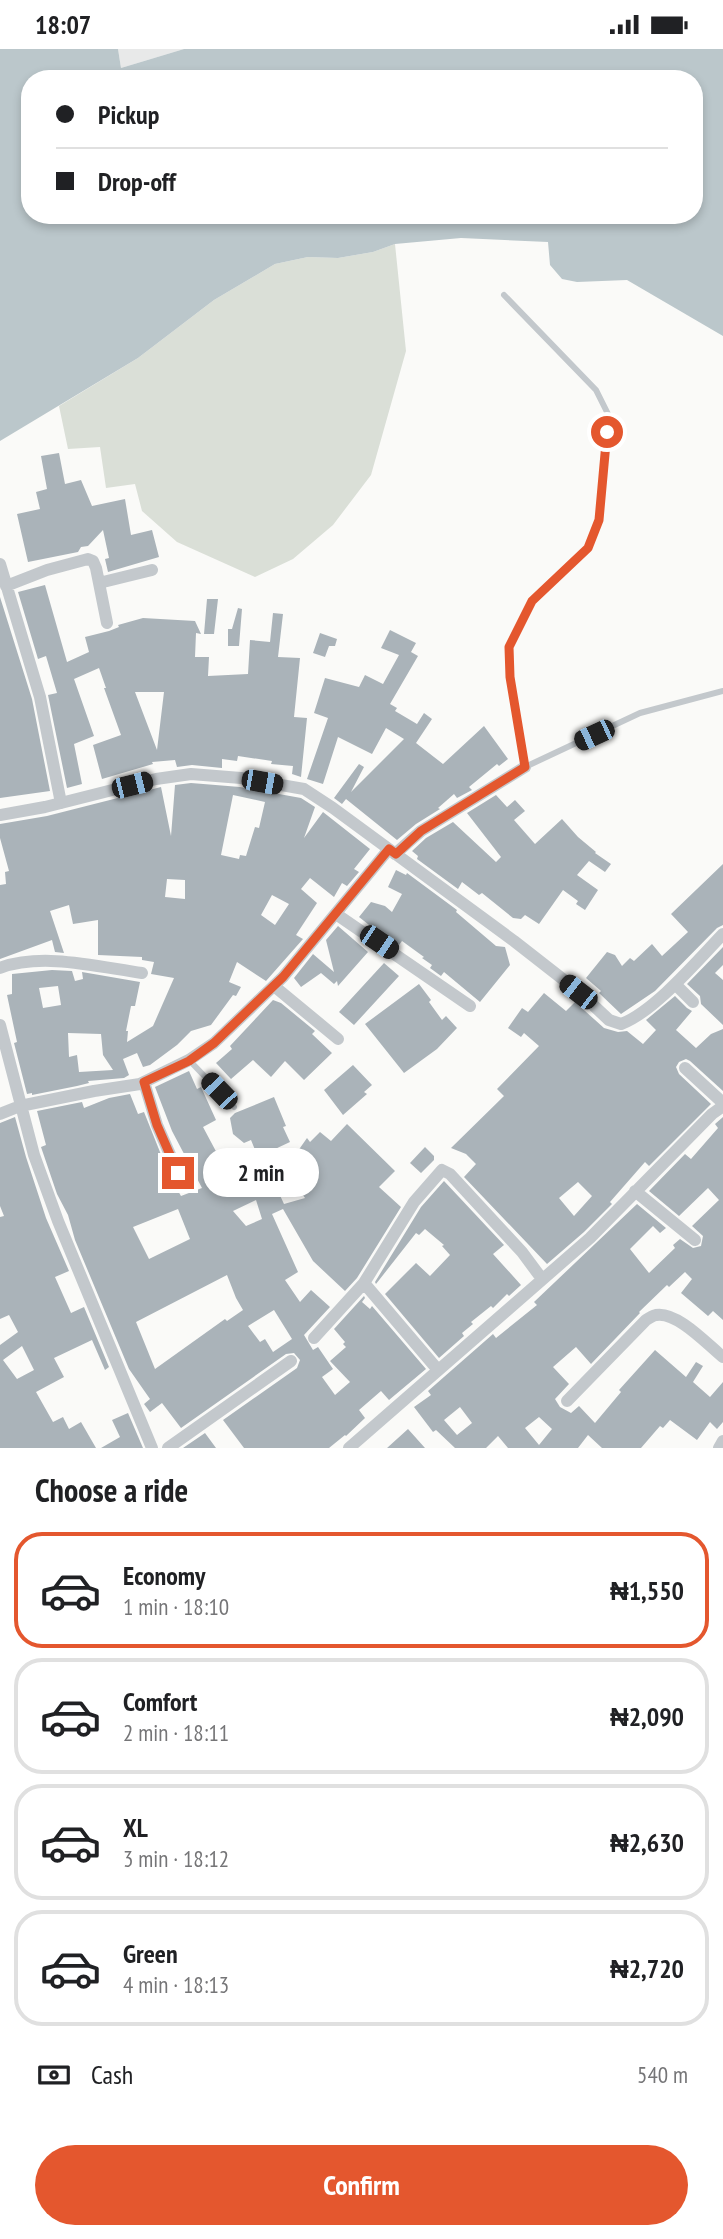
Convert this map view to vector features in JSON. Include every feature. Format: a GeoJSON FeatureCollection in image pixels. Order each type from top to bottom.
{"type":"FeatureCollection","features":[{"type":"Feature","properties":{"kind":"street"},"geometry":{"type":"LineString","coordinates":[[6,586],[47,570],[88,559],[93,561],[96,568],[107,623]]}},
{"type":"Feature","properties":{"kind":"street"},"geometry":{"type":"LineString","coordinates":[[0,564],[40,697],[61,803]]}},
{"type":"Feature","properties":{"kind":"street"},"geometry":{"type":"LineString","coordinates":[[99,583],[152,570]]}},
{"type":"Feature","properties":{"kind":"street"},"geometry":{"type":"LineString","coordinates":[[0,1114],[20,1107],[144,1082],[189,1061],[214,1043],[274,986],[392,851],[525,767]]}},
{"type":"Feature","properties":{"kind":"street"},"geometry":{"type":"LineString","coordinates":[[0,815],[156,779],[191,774],[241,778],[304,789],[524,949],[610,1020],[621,1024],[631,1020],[676,984],[723,934]]}},
{"type":"Feature","properties":{"kind":"street"},"geometry":{"type":"LineString","coordinates":[[337,913],[470,1006]]}},
{"type":"Feature","properties":{"kind":"street"},"geometry":{"type":"LineString","coordinates":[[0,968],[13,963],[41,961],[142,973]]}},
{"type":"Feature","properties":{"kind":"street"},"geometry":{"type":"LineString","coordinates":[[676,984],[693,1002]]}},
{"type":"Feature","properties":{"kind":"street"},"geometry":{"type":"LineString","coordinates":[[274,986],[338,1039]]}},
{"type":"Feature","properties":{"kind":"street"},"geometry":{"type":"LineString","coordinates":[[0,1025],[34,1155],[58,1221],[152,1448]]}},
{"type":"Feature","properties":{"kind":"street"},"geometry":{"type":"LineString","coordinates":[[349,1448],[590,1238],[723,1105],[685,1069]]}},
{"type":"Feature","properties":{"kind":"street"},"geometry":{"type":"LineString","coordinates":[[144,1082],[157,1125],[178,1173]]}},
{"type":"Feature","properties":{"kind":"street"},"geometry":{"type":"LineString","coordinates":[[314,1338],[364,1283],[414,1202],[442,1170],[450,1174],[542,1279]]}},
{"type":"Feature","properties":{"kind":"street"},"geometry":{"type":"LineString","coordinates":[[635,1191],[695,1240]]}},
{"type":"Feature","properties":{"kind":"street"},"geometry":{"type":"LineString","coordinates":[[364,1283],[438,1370]]}},
{"type":"Feature","properties":{"kind":"street"},"geometry":{"type":"LineString","coordinates":[[566,1401],[646,1320],[658,1314],[673,1318],[689,1328],[723,1357]]}},
{"type":"Feature","properties":{"kind":"street"},"geometry":{"type":"LineString","coordinates":[[168,1448],[291,1361]]}},
{"type":"Feature","properties":{"kind":"street"},"geometry":{"type":"LineString","coordinates":[[719,1448],[723,1441]]}},
{"type":"Feature","properties":{"kind":"lane"},"geometry":{"type":"LineString","coordinates":[[504,295],[596,390],[608,414],[599,520],[588,548],[532,601],[509,647],[510,677],[525,767],[640,713],[723,691]]}},
{"type":"Feature","properties":{"kind":"lane"},"geometry":{"type":"LineString","coordinates":[[189,1061],[234,1107]]}},
{"type":"Feature","properties":{"kind":"shaded area"},"geometry":{"type":"Polygon","coordinates":[[[0,49],[118,49],[121,68],[184,49],[723,49],[723,336],[627,280],[577,282],[562,279],[550,265],[548,242],[461,238],[395,244],[373,252],[338,258],[308,257],[275,264],[214,300],[138,358],[0,441],[0,49]]]}},
{"type":"Feature","properties":{"kind":"shaded area"},"geometry":{"type":"Polygon","coordinates":[[[118,49],[184,49],[121,68],[118,49]]]}},
{"type":"Feature","properties":{"kind":"shaded area"},"geometry":{"type":"Polygon","coordinates":[[[395,244],[406,351],[371,475],[333,525],[293,559],[255,577],[177,542],[142,511],[135,484],[106,488],[100,447],[68,449],[59,406],[138,358],[214,300],[275,264],[308,257],[338,258],[373,252],[395,244]]]}},
{"type":"Feature","properties":{"kind":"building"},"geometry":{"type":"Polygon","coordinates":[[[59,453],[65,484],[81,480],[92,506],[125,499],[131,535],[152,530],[159,557],[108,572],[105,559],[109,558],[103,530],[88,546],[81,547],[78,552],[28,562],[17,514],[40,509],[36,492],[47,489],[41,456],[59,453]]]}},
{"type":"Feature","properties":{"kind":"building"},"geometry":{"type":"Polygon","coordinates":[[[45,585],[67,662],[89,652],[85,637],[109,631],[119,627],[118,625],[143,618],[195,621],[201,634],[196,633],[195,657],[209,657],[208,676],[248,674],[250,640],[270,642],[273,613],[283,614],[278,657],[300,658],[294,717],[307,718],[301,777],[292,774],[293,766],[238,756],[237,761],[222,759],[222,768],[192,765],[177,767],[175,760],[152,762],[153,764],[102,779],[93,745],[121,735],[99,668],[74,679],[94,736],[74,744],[82,784],[67,788],[48,695],[57,693],[46,656],[38,659],[18,592],[45,585]],[[135,692],[157,750],[164,692],[135,692]]]}},
{"type":"Feature","properties":{"kind":"building"},"geometry":{"type":"Polygon","coordinates":[[[0,597],[32,699],[50,791],[0,798],[0,597]]]}},
{"type":"Feature","properties":{"kind":"building"},"geometry":{"type":"Polygon","coordinates":[[[207,599],[218,599],[214,634],[204,634],[207,599]]]}},
{"type":"Feature","properties":{"kind":"building"},"geometry":{"type":"Polygon","coordinates":[[[238,608],[242,609],[239,646],[228,646],[228,629],[232,629],[238,608]]]}},
{"type":"Feature","properties":{"kind":"building"},"geometry":{"type":"Polygon","coordinates":[[[390,630],[416,643],[411,652],[418,656],[390,704],[397,708],[395,711],[417,724],[424,713],[432,719],[416,743],[443,764],[484,726],[508,759],[499,766],[497,764],[469,787],[472,790],[457,798],[454,794],[438,808],[440,809],[397,840],[346,799],[342,804],[334,798],[359,764],[364,767],[351,792],[404,739],[386,728],[372,754],[338,737],[323,784],[307,779],[328,718],[314,713],[325,678],[359,687],[365,675],[383,684],[399,655],[381,648],[390,630]]]}},
{"type":"Feature","properties":{"kind":"building"},"geometry":{"type":"Polygon","coordinates":[[[320,633],[337,639],[335,646],[329,646],[325,657],[313,653],[320,633]]]}},
{"type":"Feature","properties":{"kind":"building"},"geometry":{"type":"Polygon","coordinates":[[[191,783],[240,787],[301,798],[315,807],[304,838],[323,812],[370,849],[354,869],[359,872],[347,886],[342,883],[334,897],[310,878],[301,889],[317,903],[296,935],[303,939],[266,981],[237,962],[229,982],[241,987],[211,1025],[191,1031],[150,1065],[143,1067],[137,1053],[123,1059],[129,1075],[124,1078],[88,1081],[89,1083],[77,1086],[27,1094],[14,1043],[17,1042],[7,995],[12,994],[12,974],[72,971],[75,981],[83,979],[82,972],[140,982],[135,1006],[131,1006],[126,1031],[127,1042],[153,1026],[174,978],[151,974],[154,962],[142,960],[142,957],[98,955],[98,920],[73,924],[69,905],[50,911],[64,953],[55,952],[52,940],[0,959],[0,885],[6,884],[5,872],[9,871],[0,838],[0,824],[47,816],[161,787],[171,836],[175,785],[191,783]],[[233,795],[221,855],[239,859],[240,855],[246,856],[255,827],[259,828],[265,802],[233,795]],[[167,879],[165,897],[185,899],[185,880],[167,879]],[[272,895],[261,915],[275,925],[289,904],[272,895]],[[58,986],[39,988],[43,1008],[61,1005],[58,986]],[[68,1033],[69,1057],[77,1055],[79,1072],[113,1070],[103,1055],[101,1034],[68,1033]]]}},
{"type":"Feature","properties":{"kind":"building"},"geometry":{"type":"Polygon","coordinates":[[[496,795],[507,807],[515,800],[525,811],[514,820],[535,844],[562,819],[595,853],[611,864],[605,872],[589,861],[577,875],[598,890],[585,910],[563,890],[539,924],[525,915],[521,919],[513,918],[482,893],[479,895],[462,882],[458,889],[417,859],[418,856],[412,851],[426,838],[453,822],[496,862],[501,857],[467,813],[496,795]]]}},
{"type":"Feature","properties":{"kind":"building"},"geometry":{"type":"Polygon","coordinates":[[[723,864],[723,925],[655,991],[621,1014],[586,978],[607,952],[615,955],[622,966],[630,958],[634,961],[652,944],[662,956],[688,932],[671,914],[723,864]]]}},
{"type":"Feature","properties":{"kind":"building"},"geometry":{"type":"Polygon","coordinates":[[[396,870],[406,875],[407,873],[457,910],[456,912],[496,946],[505,947],[510,965],[480,1002],[444,972],[441,976],[430,968],[432,965],[422,958],[424,957],[402,941],[399,945],[359,917],[371,902],[385,906],[392,912],[402,894],[388,887],[396,870]]]}},
{"type":"Feature","properties":{"kind":"building"},"geometry":{"type":"Polygon","coordinates":[[[338,926],[368,952],[338,986],[337,981],[334,984],[321,973],[301,987],[294,978],[313,954],[334,972],[326,940],[338,926]]]}},
{"type":"Feature","properties":{"kind":"building"},"geometry":{"type":"Polygon","coordinates":[[[723,947],[723,965],[715,973],[723,980],[723,1025],[701,1004],[700,996],[687,984],[723,947]]]}},
{"type":"Feature","properties":{"kind":"building"},"geometry":{"type":"Polygon","coordinates":[[[384,963],[399,976],[354,1025],[339,1012],[384,963]]]}},
{"type":"Feature","properties":{"kind":"building"},"geometry":{"type":"Polygon","coordinates":[[[419,984],[442,1020],[446,1016],[457,1028],[437,1049],[404,1073],[365,1024],[419,984]]]}},
{"type":"Feature","properties":{"kind":"building"},"geometry":{"type":"Polygon","coordinates":[[[544,993],[566,1011],[575,1002],[604,1028],[618,1032],[627,1031],[643,1044],[656,1030],[646,1020],[675,996],[692,1011],[676,1030],[696,1048],[711,1034],[723,1029],[723,1091],[690,1061],[686,1059],[679,1062],[676,1067],[679,1074],[711,1104],[649,1166],[645,1162],[610,1202],[612,1204],[547,1264],[464,1177],[476,1164],[466,1154],[451,1148],[504,1096],[497,1089],[539,1046],[524,1033],[521,1037],[508,1028],[522,1008],[528,1012],[544,993]],[[578,1182],[559,1198],[574,1216],[592,1196],[578,1182]]]}},
{"type":"Feature","properties":{"kind":"building"},"geometry":{"type":"Polygon","coordinates":[[[273,1000],[281,1003],[315,1031],[312,1034],[332,1053],[304,1080],[285,1061],[271,1077],[253,1060],[231,1079],[216,1063],[232,1049],[230,1046],[273,1000]]]}},
{"type":"Feature","properties":{"kind":"building"},"geometry":{"type":"Polygon","coordinates":[[[353,1065],[372,1085],[364,1092],[367,1094],[343,1115],[324,1090],[353,1065]]]}},
{"type":"Feature","properties":{"kind":"building"},"geometry":{"type":"Polygon","coordinates":[[[189,1071],[197,1089],[201,1087],[216,1120],[203,1127],[219,1157],[232,1150],[240,1167],[264,1157],[272,1188],[307,1138],[310,1142],[320,1132],[331,1141],[347,1124],[395,1171],[379,1187],[401,1207],[357,1278],[345,1291],[313,1261],[283,1209],[272,1214],[298,1272],[285,1280],[300,1302],[311,1290],[330,1307],[304,1335],[313,1350],[318,1347],[333,1369],[322,1377],[335,1395],[350,1382],[330,1361],[346,1347],[334,1329],[364,1296],[362,1302],[370,1309],[372,1306],[426,1369],[389,1400],[381,1391],[359,1410],[365,1418],[329,1448],[244,1448],[223,1420],[297,1368],[300,1360],[294,1353],[286,1354],[181,1428],[162,1403],[150,1412],[144,1404],[150,1399],[129,1369],[75,1240],[68,1215],[57,1194],[41,1147],[46,1145],[37,1111],[82,1102],[84,1108],[109,1098],[130,1094],[138,1114],[144,1112],[170,1177],[181,1196],[202,1188],[172,1131],[155,1087],[189,1071]],[[292,1180],[278,1191],[284,1204],[305,1198],[292,1180]],[[256,1200],[233,1211],[246,1226],[262,1219],[256,1200]],[[178,1209],[133,1227],[149,1259],[190,1239],[178,1209]],[[227,1275],[136,1322],[155,1369],[225,1319],[227,1321],[243,1310],[227,1275]],[[274,1310],[248,1326],[260,1342],[265,1339],[273,1352],[292,1339],[274,1310]]]}},
{"type":"Feature","properties":{"kind":"building"},"geometry":{"type":"Polygon","coordinates":[[[274,1097],[290,1142],[258,1157],[251,1140],[244,1143],[233,1134],[230,1118],[235,1113],[274,1097]]]}},
{"type":"Feature","properties":{"kind":"building"},"geometry":{"type":"Polygon","coordinates":[[[15,1117],[46,1218],[69,1271],[55,1277],[71,1313],[84,1307],[109,1367],[105,1370],[92,1340],[54,1358],[64,1377],[36,1392],[53,1422],[63,1417],[69,1429],[81,1422],[96,1448],[0,1448],[0,1345],[18,1332],[9,1315],[0,1319],[0,1217],[4,1216],[0,1206],[0,1123],[15,1117]],[[22,1346],[3,1360],[17,1379],[34,1370],[22,1346]]]}},
{"type":"Feature","properties":{"kind":"building"},"geometry":{"type":"Polygon","coordinates":[[[723,1117],[723,1320],[713,1311],[708,1316],[681,1293],[692,1279],[685,1272],[639,1312],[591,1364],[576,1347],[553,1367],[569,1384],[555,1399],[560,1407],[571,1413],[579,1406],[595,1423],[621,1392],[619,1390],[655,1350],[686,1377],[696,1362],[703,1366],[693,1382],[710,1397],[723,1382],[723,1422],[717,1429],[710,1422],[697,1440],[670,1420],[663,1428],[660,1426],[641,1448],[602,1448],[588,1435],[578,1448],[508,1448],[498,1436],[486,1448],[455,1448],[436,1430],[433,1432],[414,1407],[431,1395],[428,1391],[493,1334],[496,1338],[537,1305],[534,1302],[637,1204],[666,1228],[660,1233],[653,1226],[630,1249],[649,1273],[675,1248],[673,1245],[680,1239],[693,1248],[701,1246],[703,1236],[692,1226],[719,1200],[708,1188],[679,1216],[649,1191],[685,1154],[691,1159],[718,1128],[715,1124],[723,1117]],[[460,1407],[444,1420],[457,1435],[472,1423],[460,1407]],[[539,1417],[525,1428],[539,1445],[552,1429],[539,1417]]]}},
{"type":"Feature","properties":{"kind":"building"},"geometry":{"type":"Polygon","coordinates":[[[425,1147],[434,1156],[434,1160],[421,1173],[410,1163],[425,1147]]]}},
{"type":"Feature","properties":{"kind":"building"},"geometry":{"type":"Polygon","coordinates":[[[444,1181],[504,1245],[493,1254],[521,1285],[471,1322],[473,1324],[462,1333],[464,1336],[439,1358],[385,1294],[416,1263],[430,1276],[450,1255],[442,1246],[444,1245],[425,1229],[419,1235],[416,1233],[376,1284],[375,1282],[421,1207],[444,1181]]]}},
{"type":"Feature","properties":{"kind":"building"},"geometry":{"type":"Polygon","coordinates":[[[128,1413],[143,1448],[101,1448],[120,1437],[112,1420],[128,1413]]]}},
{"type":"Feature","properties":{"kind":"building"},"geometry":{"type":"Polygon","coordinates":[[[408,1429],[425,1448],[387,1448],[408,1429]]]}},
{"type":"Feature","properties":{"kind":"building"},"geometry":{"type":"Polygon","coordinates":[[[205,1433],[216,1448],[183,1448],[205,1433]]]}},
{"type":"Feature","properties":{"kind":"route"},"geometry":{"type":"LineString","coordinates":[[178,1173],[157,1125],[144,1082],[189,1061],[214,1043],[283,977],[389,849],[396,854],[421,831],[525,767],[510,677],[509,647],[532,601],[588,548],[599,520],[607,432]]}}]}
